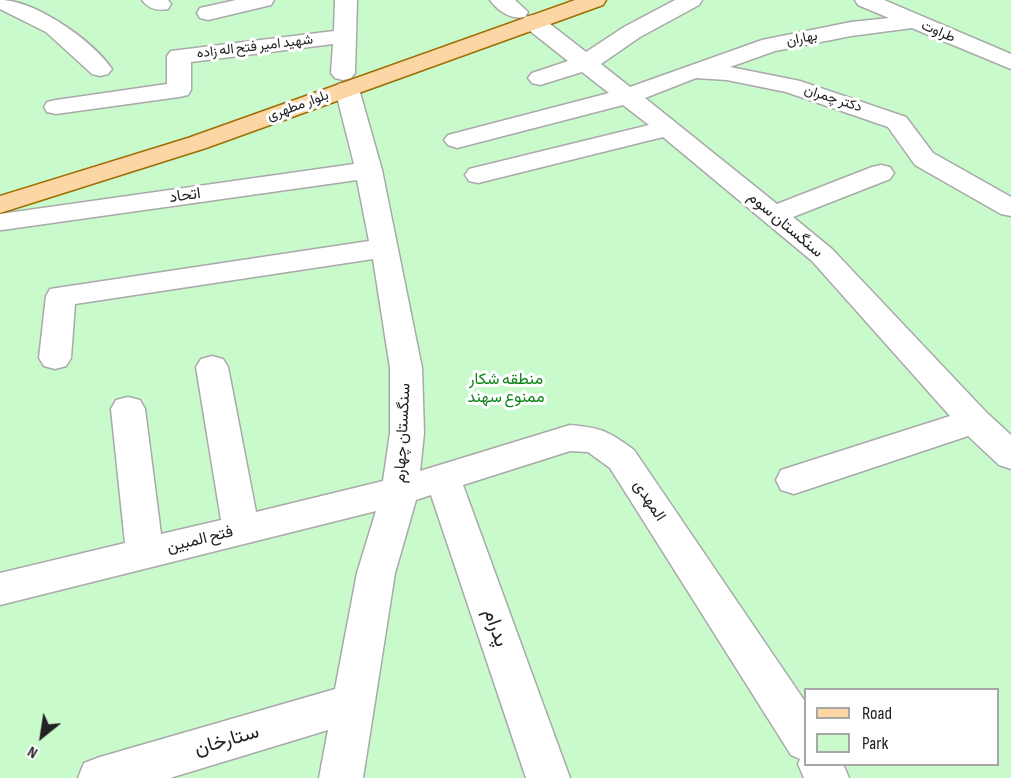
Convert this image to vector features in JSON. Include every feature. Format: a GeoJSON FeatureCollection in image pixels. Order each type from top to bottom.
{"type":"FeatureCollection","features":[{"type":"Feature","properties":{"kind":"main road","name":"بلوار مطهری"},"geometry":{"type":"LineString","coordinates":[[1,213],[197,143],[517,11],[553,0]]}},
{"type":"Feature","properties":{"kind":"main road","name":"بلوار مطهری"},"geometry":{"type":"LineString","coordinates":[[517,11],[594,0]]}},
{"type":"Feature","properties":{"kind":"main road","name":"بلوار مطهری"},"geometry":{"type":"LineString","coordinates":[[0,186],[345,81]]}},
{"type":"Feature","properties":{"kind":"street"},"geometry":{"type":"LineString","coordinates":[[208,13],[263,0]]}},
{"type":"Feature","properties":{"kind":"street","name":"سنگستان چهارم"},"geometry":{"type":"LineString","coordinates":[[340,778],[376,573],[400,491],[407,433],[406,368],[385,248],[369,170],[345,81],[346,0]]}},
{"type":"Feature","properties":{"kind":"street"},"geometry":{"type":"LineString","coordinates":[[540,78],[586,63],[632,32],[691,0]]}},
{"type":"Feature","properties":{"kind":"street","name":"طراوت"},"geometry":{"type":"LineString","coordinates":[[866,0],[1011,62]]}},
{"type":"Feature","properties":{"kind":"street"},"geometry":{"type":"LineString","coordinates":[[0,1],[54,27],[100,69]]}},
{"type":"Feature","properties":{"kind":"street","name":"سنگستان سوم"},"geometry":{"type":"LineString","coordinates":[[517,11],[628,96],[822,255],[974,421],[1011,456]]}},
{"type":"Feature","properties":{"kind":"street","name":"بهاران"},"geometry":{"type":"LineString","coordinates":[[693,71],[770,45],[851,29],[915,21]]}},
{"type":"Feature","properties":{"kind":"street","name":"شهید امیر فتح اله زاده"},"geometry":{"type":"LineString","coordinates":[[56,107],[179,90],[178,56],[345,36]]}},
{"type":"Feature","properties":{"kind":"street","name":"دکتر چمران"},"geometry":{"type":"LineString","coordinates":[[457,140],[628,96],[693,71],[728,73],[792,86],[897,122],[924,159],[1011,208]]}},
{"type":"Feature","properties":{"kind":"street"},"geometry":{"type":"LineString","coordinates":[[478,176],[668,128]]}},
{"type":"Feature","properties":{"kind":"street","name":"اتحاد"},"geometry":{"type":"LineString","coordinates":[[1,213],[369,170]]}},
{"type":"Feature","properties":{"kind":"street"},"geometry":{"type":"LineString","coordinates":[[774,215],[881,173]]}},
{"type":"Feature","properties":{"kind":"street"},"geometry":{"type":"LineString","coordinates":[[55,358],[61,296],[385,248]]}},
{"type":"Feature","properties":{"kind":"street"},"geometry":{"type":"LineString","coordinates":[[212,368],[241,530]]}},
{"type":"Feature","properties":{"kind":"street"},"geometry":{"type":"LineString","coordinates":[[128,409],[145,554]]}},
{"type":"Feature","properties":{"kind":"street"},"geometry":{"type":"LineString","coordinates":[[794,480],[974,421]]}},
{"type":"Feature","properties":{"kind":"street","name":"المهدی"},"geometry":{"type":"LineString","coordinates":[[400,491],[570,438],[596,440],[622,459],[804,738]]}},
{"type":"Feature","properties":{"kind":"street","name":"پدرام"},"geometry":{"type":"LineString","coordinates":[[443,478],[548,778]]}},
{"type":"Feature","properties":{"kind":"street","name":"فتح المبین"},"geometry":{"type":"LineString","coordinates":[[0,589],[400,491]]}},
{"type":"Feature","properties":{"kind":"street","name":"ستارخان"},"geometry":{"type":"LineString","coordinates":[[100,778],[353,703]]}},
{"type":"Feature","properties":{"kind":"green space","name":"منطقه شکار ممنوع سهند"},"geometry":{"type":"Polygon","coordinates":[[[0,0],[1011,0],[1011,778],[0,778],[0,0]]]}}]}
